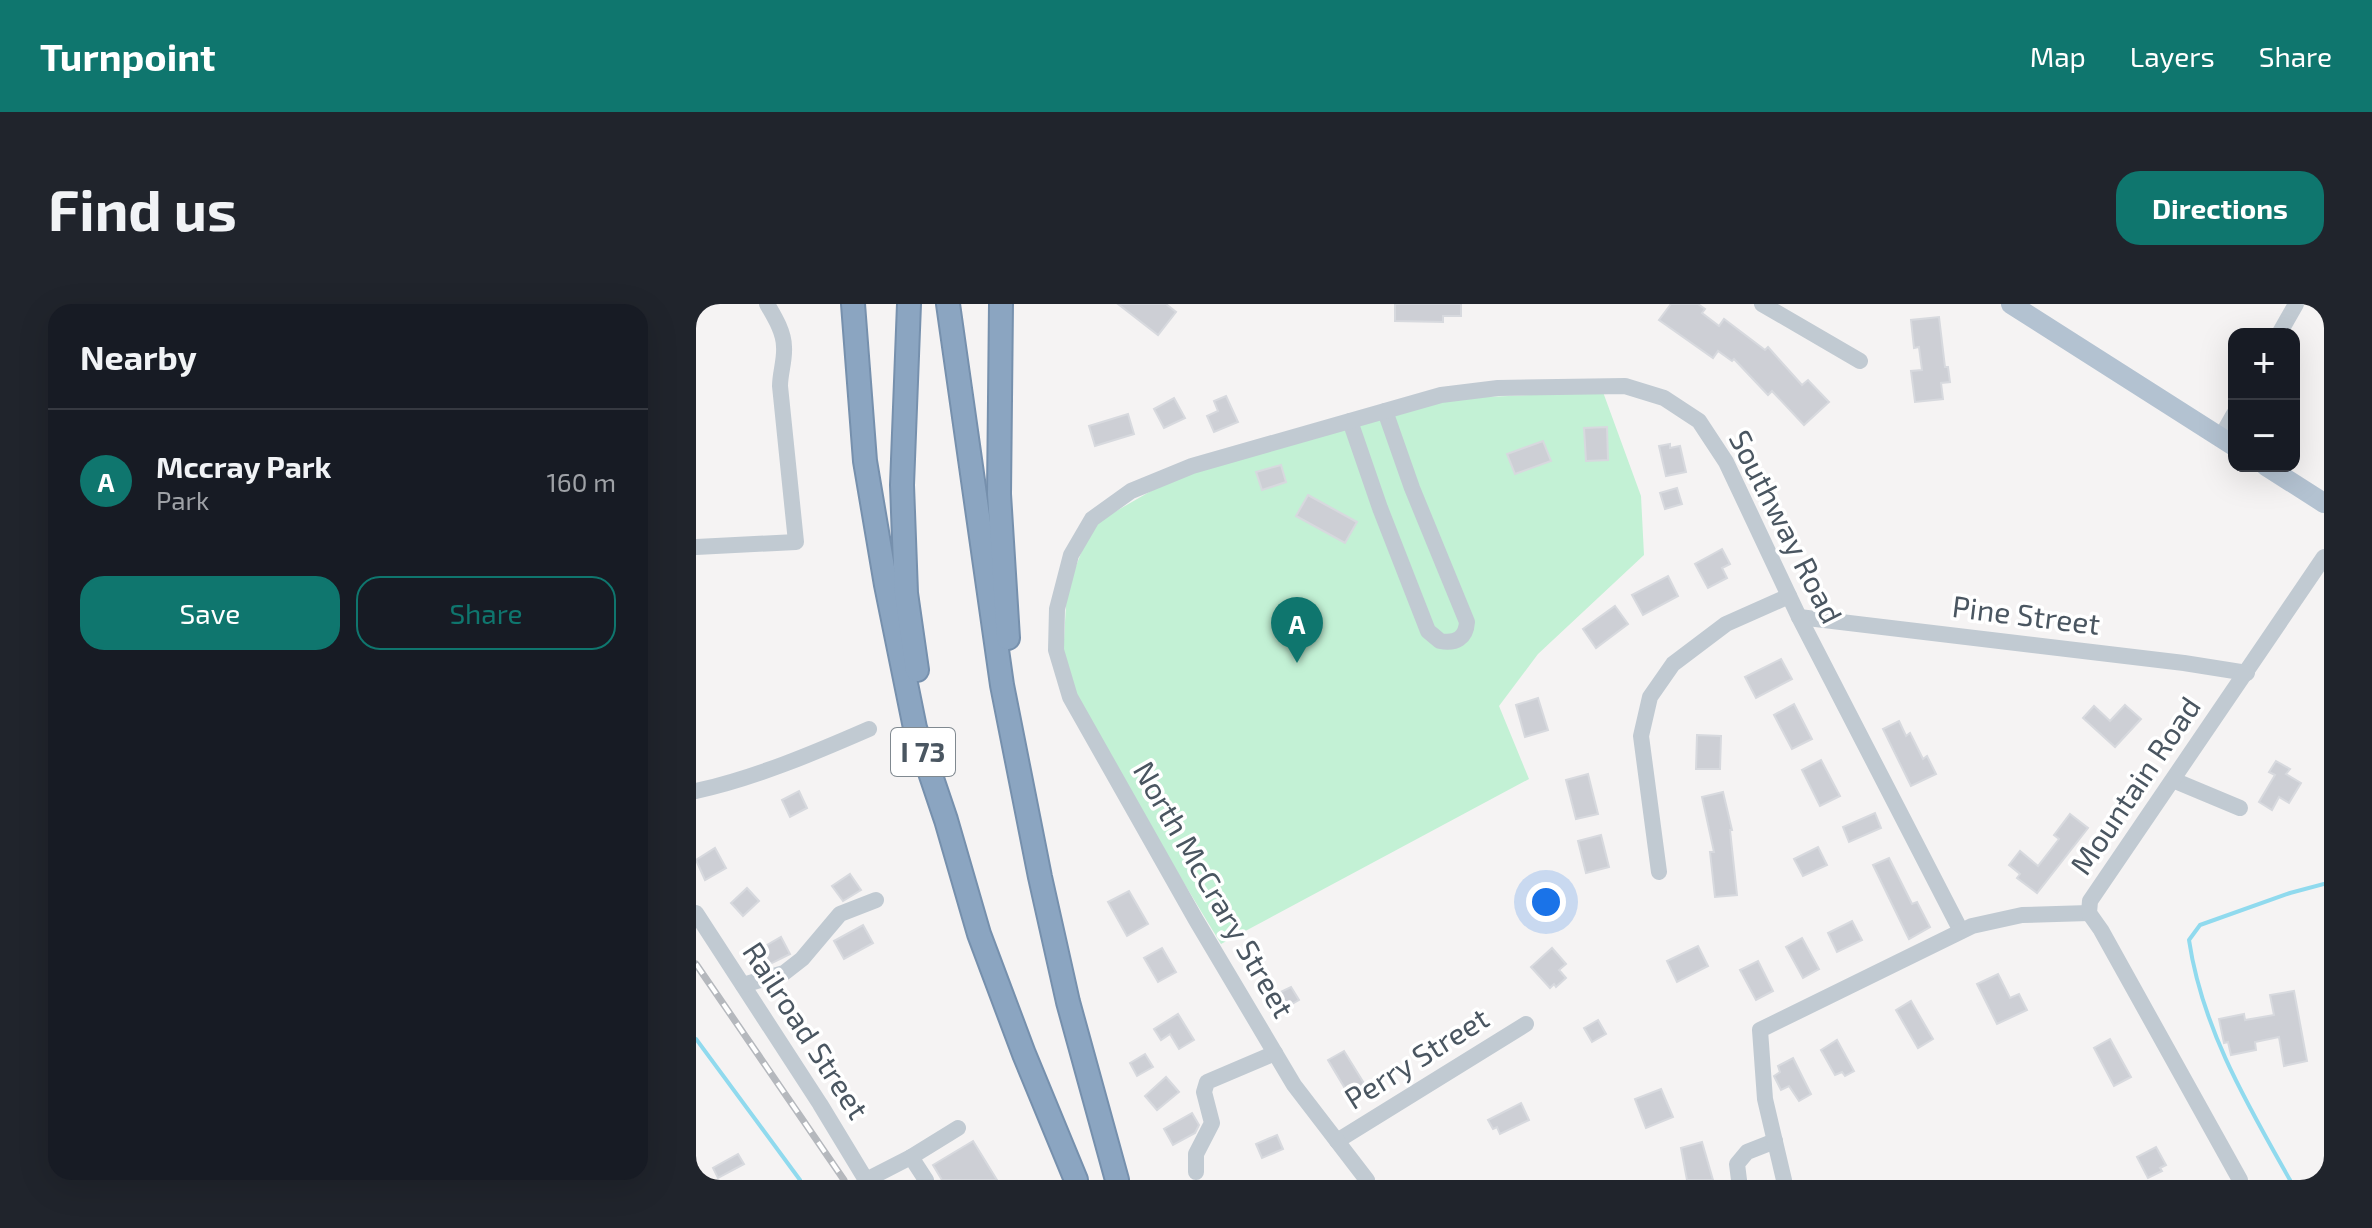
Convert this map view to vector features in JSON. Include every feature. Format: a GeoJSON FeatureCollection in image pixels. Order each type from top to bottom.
{"type":"FeatureCollection","features":[{"type":"Feature","properties":{"kind":"highway","name":"I 73"},"geometry":{"type":"LineString","coordinates":[[853,304],[865,461],[915,728],[979,934],[1076,1180]]}},
{"type":"Feature","properties":{"kind":"highway"},"geometry":{"type":"LineString","coordinates":[[909,304],[902,485],[906,593],[922,706],[946,820]]}},
{"type":"Feature","properties":{"kind":"highway"},"geometry":{"type":"LineString","coordinates":[[948,304],[1002,685],[1068,1002],[1117,1180]]}},
{"type":"Feature","properties":{"kind":"highway"},"geometry":{"type":"LineString","coordinates":[[1001,304],[999,494],[1012,693],[1040,877]]}},
{"type":"Feature","properties":{"kind":"main road"},"geometry":{"type":"LineString","coordinates":[[2011,304],[2227,442]]}},
{"type":"Feature","properties":{"kind":"main road"},"geometry":{"type":"LineString","coordinates":[[2275,472],[2324,503]]}},
{"type":"Feature","properties":{"kind":"street"},"geometry":{"type":"LineString","coordinates":[[696,547],[796,542],[780,386],[785,346],[777,321],[767,304]]}},
{"type":"Feature","properties":{"kind":"street"},"geometry":{"type":"LineString","coordinates":[[1762,304],[1860,361]]}},
{"type":"Feature","properties":{"kind":"street"},"geometry":{"type":"LineString","coordinates":[[2282,328],[2296,304]]}},
{"type":"Feature","properties":{"kind":"street","name":"Southway Road"},"geometry":{"type":"LineString","coordinates":[[1057,609],[1071,555],[1092,519],[1131,491],[1192,466],[1441,395],[1498,388],[1625,386],[1664,398],[1699,421],[1726,462],[1799,617],[1961,931]]}},
{"type":"Feature","properties":{"kind":"street"},"geometry":{"type":"LineString","coordinates":[[1350,421],[1428,631],[1440,641],[1457,641],[1464,636],[1467,622],[1412,488],[1385,411]]}},
{"type":"Feature","properties":{"kind":"street","name":"Mountain Road"},"geometry":{"type":"LineString","coordinates":[[2240,1180],[2089,913],[2090,901],[2324,557]]}},
{"type":"Feature","properties":{"kind":"street"},"geometry":{"type":"LineString","coordinates":[[1659,872],[1641,736],[1650,697],[1673,664],[1726,624],[1789,596]]}},
{"type":"Feature","properties":{"kind":"street","name":"North McCrary Street"},"geometry":{"type":"LineString","coordinates":[[1057,609],[1056,650],[1070,697],[1294,1085],[1367,1180]]}},
{"type":"Feature","properties":{"kind":"street","name":"Pine Street"},"geometry":{"type":"LineString","coordinates":[[1799,617],[2247,673]]}},
{"type":"Feature","properties":{"kind":"street"},"geometry":{"type":"LineString","coordinates":[[696,791],[724,785],[869,729]]}},
{"type":"Feature","properties":{"kind":"street"},"geometry":{"type":"LineString","coordinates":[[2173,780],[2240,808]]}},
{"type":"Feature","properties":{"kind":"street"},"geometry":{"type":"LineString","coordinates":[[743,985],[784,973],[802,959],[840,914],[876,900]]}},
{"type":"Feature","properties":{"kind":"street","name":"Railroad Street"},"geometry":{"type":"LineString","coordinates":[[696,913],[866,1180]]}},
{"type":"Feature","properties":{"kind":"street"},"geometry":{"type":"LineString","coordinates":[[1784,1180],[1765,1099],[1760,1030],[1985,921],[2022,915],[2089,913]]}},
{"type":"Feature","properties":{"kind":"street","name":"Perry Street"},"geometry":{"type":"LineString","coordinates":[[1337,1141],[1526,1024]]}},
{"type":"Feature","properties":{"kind":"street"},"geometry":{"type":"LineString","coordinates":[[1196,1172],[1196,1154],[1212,1123],[1204,1092],[1207,1082],[1275,1053]]}},
{"type":"Feature","properties":{"kind":"street"},"geometry":{"type":"LineString","coordinates":[[866,1180],[958,1128]]}},
{"type":"Feature","properties":{"kind":"street"},"geometry":{"type":"LineString","coordinates":[[1739,1180],[1737,1164],[1747,1152],[1775,1141]]}},
{"type":"Feature","properties":{"kind":"street"},"geometry":{"type":"LineString","coordinates":[[911,1157],[926,1180]]}},
{"type":"Feature","properties":{"kind":"green space"},"geometry":{"type":"Polygon","coordinates":[[[1603,392],[1641,496],[1644,555],[1538,654],[1499,706],[1529,779],[1221,944],[1120,778],[1062,673],[1067,589],[1092,525],[1184,472],[1439,399],[1603,392]]]}},
{"type":"Feature","properties":{"kind":"building"},"geometry":{"type":"Polygon","coordinates":[[[1118,304],[1166,304],[1176,312],[1158,335],[1118,304]]]}},
{"type":"Feature","properties":{"kind":"building"},"geometry":{"type":"Polygon","coordinates":[[[1395,304],[1461,304],[1461,316],[1443,316],[1443,322],[1395,321],[1395,304]]]}},
{"type":"Feature","properties":{"kind":"building"},"geometry":{"type":"Polygon","coordinates":[[[1671,304],[1698,304],[1705,309],[1702,313],[1719,326],[1724,319],[1765,350],[1768,347],[1802,385],[1808,380],[1829,402],[1804,425],[1772,391],[1768,395],[1734,359],[1732,361],[1718,351],[1713,358],[1659,320],[1671,304]]]}},
{"type":"Feature","properties":{"kind":"building"},"geometry":{"type":"Polygon","coordinates":[[[1939,317],[1945,367],[1948,367],[1950,382],[1941,383],[1943,399],[1915,402],[1911,371],[1922,370],[1919,347],[1914,348],[1911,320],[1939,317]]]}},
{"type":"Feature","properties":{"kind":"building"},"geometry":{"type":"Polygon","coordinates":[[[1226,396],[1238,422],[1214,432],[1207,416],[1218,411],[1214,401],[1226,396]]]}},
{"type":"Feature","properties":{"kind":"building"},"geometry":{"type":"Polygon","coordinates":[[[1174,398],[1185,418],[1164,428],[1154,409],[1174,398]]]}},
{"type":"Feature","properties":{"kind":"building"},"geometry":{"type":"Polygon","coordinates":[[[1128,414],[1134,434],[1095,446],[1089,426],[1128,414]]]}},
{"type":"Feature","properties":{"kind":"building"},"geometry":{"type":"Polygon","coordinates":[[[1607,427],[1608,460],[1586,461],[1584,428],[1607,427]]]}},
{"type":"Feature","properties":{"kind":"building"},"geometry":{"type":"Polygon","coordinates":[[[1543,441],[1551,461],[1515,474],[1507,454],[1543,441]]]}},
{"type":"Feature","properties":{"kind":"building"},"geometry":{"type":"Polygon","coordinates":[[[1670,444],[1670,448],[1680,446],[1686,472],[1666,476],[1659,446],[1670,444]]]}},
{"type":"Feature","properties":{"kind":"building"},"geometry":{"type":"Polygon","coordinates":[[[1281,465],[1286,482],[1262,490],[1256,472],[1281,465]]]}},
{"type":"Feature","properties":{"kind":"building"},"geometry":{"type":"Polygon","coordinates":[[[1677,488],[1682,504],[1665,509],[1660,493],[1677,488]]]}},
{"type":"Feature","properties":{"kind":"building"},"geometry":{"type":"Polygon","coordinates":[[[1308,495],[1357,522],[1345,543],[1296,516],[1308,495]]]}},
{"type":"Feature","properties":{"kind":"building"},"geometry":{"type":"Polygon","coordinates":[[[1722,549],[1730,564],[1722,568],[1727,578],[1708,588],[1695,564],[1722,549]]]}},
{"type":"Feature","properties":{"kind":"building"},"geometry":{"type":"Polygon","coordinates":[[[1668,576],[1678,596],[1643,615],[1632,595],[1668,576]]]}},
{"type":"Feature","properties":{"kind":"building"},"geometry":{"type":"Polygon","coordinates":[[[1615,606],[1628,624],[1596,648],[1583,629],[1615,606]]]}},
{"type":"Feature","properties":{"kind":"building"},"geometry":{"type":"Polygon","coordinates":[[[1781,659],[1792,679],[1756,698],[1745,677],[1781,659]]]}},
{"type":"Feature","properties":{"kind":"building"},"geometry":{"type":"Polygon","coordinates":[[[1538,698],[1548,730],[1525,737],[1516,705],[1538,698]]]}},
{"type":"Feature","properties":{"kind":"building"},"geometry":{"type":"Polygon","coordinates":[[[1794,704],[1812,739],[1792,749],[1774,715],[1794,704]]]}},
{"type":"Feature","properties":{"kind":"building"},"geometry":{"type":"Polygon","coordinates":[[[2125,705],[2141,719],[2115,747],[2083,718],[2094,706],[2110,721],[2125,705]]]}},
{"type":"Feature","properties":{"kind":"building"},"geometry":{"type":"Polygon","coordinates":[[[1899,721],[1906,736],[1910,733],[1923,759],[1927,756],[1936,774],[1911,786],[1883,729],[1899,721]]]}},
{"type":"Feature","properties":{"kind":"building"},"geometry":{"type":"Polygon","coordinates":[[[1697,735],[1721,736],[1720,769],[1696,769],[1697,735]]]}},
{"type":"Feature","properties":{"kind":"building"},"geometry":{"type":"Polygon","coordinates":[[[1821,760],[1840,796],[1820,806],[1802,770],[1821,760]]]}},
{"type":"Feature","properties":{"kind":"building"},"geometry":{"type":"Polygon","coordinates":[[[2276,761],[2290,769],[2286,774],[2301,783],[2289,803],[2279,797],[2272,810],[2259,802],[2275,775],[2269,772],[2276,761]]]}},
{"type":"Feature","properties":{"kind":"building"},"geometry":{"type":"Polygon","coordinates":[[[1588,774],[1598,814],[1576,819],[1566,780],[1588,774]]]}},
{"type":"Feature","properties":{"kind":"building"},"geometry":{"type":"Polygon","coordinates":[[[799,791],[807,808],[790,817],[782,800],[799,791]]]}},
{"type":"Feature","properties":{"kind":"building"},"geometry":{"type":"Polygon","coordinates":[[[1723,792],[1732,830],[1737,895],[1715,897],[1710,852],[1714,852],[1702,797],[1723,792]]]}},
{"type":"Feature","properties":{"kind":"building"},"geometry":{"type":"Polygon","coordinates":[[[1875,813],[1881,828],[1849,842],[1843,827],[1875,813]]]}},
{"type":"Feature","properties":{"kind":"building"},"geometry":{"type":"Polygon","coordinates":[[[2070,814],[2088,828],[2037,893],[2017,878],[2020,874],[2009,865],[2020,851],[2038,866],[2059,839],[2054,835],[2070,814]]]}},
{"type":"Feature","properties":{"kind":"building"},"geometry":{"type":"Polygon","coordinates":[[[1601,835],[1609,867],[1586,873],[1578,841],[1601,835]]]}},
{"type":"Feature","properties":{"kind":"building"},"geometry":{"type":"Polygon","coordinates":[[[1818,847],[1827,865],[1803,876],[1794,859],[1818,847]]]}},
{"type":"Feature","properties":{"kind":"building"},"geometry":{"type":"Polygon","coordinates":[[[715,848],[726,868],[705,880],[696,860],[715,848]]]}},
{"type":"Feature","properties":{"kind":"building"},"geometry":{"type":"Polygon","coordinates":[[[1889,858],[1912,904],[1917,902],[1930,927],[1909,939],[1873,865],[1889,858]]]}},
{"type":"Feature","properties":{"kind":"building"},"geometry":{"type":"Polygon","coordinates":[[[850,874],[861,890],[843,901],[832,886],[850,874]]]}},
{"type":"Feature","properties":{"kind":"building"},"geometry":{"type":"Polygon","coordinates":[[[747,888],[759,901],[743,916],[731,903],[747,888]]]}},
{"type":"Feature","properties":{"kind":"building"},"geometry":{"type":"Polygon","coordinates":[[[1129,891],[1148,924],[1127,936],[1108,902],[1129,891]]]}},
{"type":"Feature","properties":{"kind":"building"},"geometry":{"type":"Polygon","coordinates":[[[1852,921],[1862,940],[1837,952],[1828,933],[1852,921]]]}},
{"type":"Feature","properties":{"kind":"building"},"geometry":{"type":"Polygon","coordinates":[[[863,925],[873,943],[844,959],[834,941],[863,925]]]}},
{"type":"Feature","properties":{"kind":"building"},"geometry":{"type":"Polygon","coordinates":[[[781,937],[790,954],[762,968],[753,953],[781,937]]]}},
{"type":"Feature","properties":{"kind":"building"},"geometry":{"type":"Polygon","coordinates":[[[1802,938],[1819,969],[1803,978],[1786,947],[1802,938]]]}},
{"type":"Feature","properties":{"kind":"building"},"geometry":{"type":"Polygon","coordinates":[[[1698,946],[1708,966],[1677,982],[1667,961],[1698,946]]]}},
{"type":"Feature","properties":{"kind":"building"},"geometry":{"type":"Polygon","coordinates":[[[1162,948],[1176,972],[1158,982],[1144,958],[1162,948]]]}},
{"type":"Feature","properties":{"kind":"building"},"geometry":{"type":"Polygon","coordinates":[[[1552,948],[1566,964],[1559,970],[1566,978],[1550,988],[1531,967],[1552,948]]]}},
{"type":"Feature","properties":{"kind":"building"},"geometry":{"type":"Polygon","coordinates":[[[1758,961],[1773,991],[1756,1000],[1740,970],[1758,961]]]}},
{"type":"Feature","properties":{"kind":"building"},"geometry":{"type":"Polygon","coordinates":[[[1998,974],[2010,998],[2019,994],[2027,1010],[1997,1024],[1977,984],[1998,974]]]}},
{"type":"Feature","properties":{"kind":"building"},"geometry":{"type":"Polygon","coordinates":[[[1291,987],[1299,1000],[1278,1012],[1270,997],[1291,987]]]}},
{"type":"Feature","properties":{"kind":"building"},"geometry":{"type":"Polygon","coordinates":[[[2294,991],[2307,1061],[2284,1066],[2279,1037],[2255,1042],[2256,1050],[2231,1055],[2228,1042],[2224,1043],[2219,1019],[2244,1014],[2245,1020],[2274,1015],[2270,995],[2294,991]]]}},
{"type":"Feature","properties":{"kind":"building"},"geometry":{"type":"Polygon","coordinates":[[[1911,1001],[1933,1039],[1918,1048],[1896,1010],[1911,1001]]]}},
{"type":"Feature","properties":{"kind":"building"},"geometry":{"type":"Polygon","coordinates":[[[1178,1014],[1194,1040],[1179,1049],[1170,1034],[1161,1040],[1154,1029],[1178,1014]]]}},
{"type":"Feature","properties":{"kind":"building"},"geometry":{"type":"Polygon","coordinates":[[[1598,1020],[1606,1034],[1592,1042],[1584,1028],[1598,1020]]]}},
{"type":"Feature","properties":{"kind":"building"},"geometry":{"type":"Polygon","coordinates":[[[2110,1039],[2131,1077],[2114,1086],[2094,1048],[2110,1039]]]}},
{"type":"Feature","properties":{"kind":"building"},"geometry":{"type":"Polygon","coordinates":[[[1837,1040],[1854,1071],[1845,1076],[1842,1072],[1835,1075],[1821,1050],[1837,1040]]]}},
{"type":"Feature","properties":{"kind":"building"},"geometry":{"type":"Polygon","coordinates":[[[1344,1051],[1365,1085],[1349,1095],[1328,1060],[1344,1051]]]}},
{"type":"Feature","properties":{"kind":"building"},"geometry":{"type":"Polygon","coordinates":[[[1145,1054],[1153,1067],[1137,1076],[1130,1063],[1145,1054]]]}},
{"type":"Feature","properties":{"kind":"building"},"geometry":{"type":"Polygon","coordinates":[[[1793,1058],[1811,1094],[1799,1101],[1789,1086],[1781,1090],[1774,1076],[1780,1072],[1778,1066],[1793,1058]]]}},
{"type":"Feature","properties":{"kind":"building"},"geometry":{"type":"Polygon","coordinates":[[[1166,1077],[1179,1092],[1157,1110],[1145,1096],[1166,1077]]]}},
{"type":"Feature","properties":{"kind":"building"},"geometry":{"type":"Polygon","coordinates":[[[1661,1089],[1673,1117],[1646,1128],[1635,1099],[1661,1089]]]}},
{"type":"Feature","properties":{"kind":"building"},"geometry":{"type":"Polygon","coordinates":[[[1521,1103],[1529,1120],[1500,1134],[1497,1127],[1493,1129],[1488,1120],[1521,1103]]]}},
{"type":"Feature","properties":{"kind":"building"},"geometry":{"type":"Polygon","coordinates":[[[1192,1113],[1199,1125],[1195,1133],[1173,1145],[1164,1129],[1192,1113]]]}},
{"type":"Feature","properties":{"kind":"building"},"geometry":{"type":"Polygon","coordinates":[[[1277,1135],[1283,1149],[1262,1158],[1256,1144],[1277,1135]]]}},
{"type":"Feature","properties":{"kind":"building"},"geometry":{"type":"Polygon","coordinates":[[[973,1141],[997,1180],[942,1180],[933,1165],[973,1141]]]}},
{"type":"Feature","properties":{"kind":"building"},"geometry":{"type":"Polygon","coordinates":[[[1702,1142],[1713,1180],[1687,1180],[1681,1148],[1702,1142]]]}},
{"type":"Feature","properties":{"kind":"building"},"geometry":{"type":"Polygon","coordinates":[[[2156,1147],[2166,1165],[2160,1168],[2162,1171],[2148,1178],[2137,1157],[2156,1147]]]}},
{"type":"Feature","properties":{"kind":"building"},"geometry":{"type":"Polygon","coordinates":[[[738,1154],[744,1164],[718,1178],[713,1168],[738,1154]]]}},
{"type":"Feature","properties":{"kind":"waterway"},"geometry":{"type":"LineString","coordinates":[[2290,1180],[2215,1035],[2195,972],[2189,940],[2200,925],[2324,884]]}},
{"type":"Feature","properties":{"kind":"waterway"},"geometry":{"type":"LineString","coordinates":[[696,1039],[800,1180]]}},
{"type":"Feature","properties":{"kind":"railway"},"geometry":{"type":"LineString","coordinates":[[696,964],[844,1180]]}},
{"type":"Feature","properties":{"kind":"place","name":"Mccray Park"},"geometry":{"type":"Point","coordinates":[1297,663]}}]}
